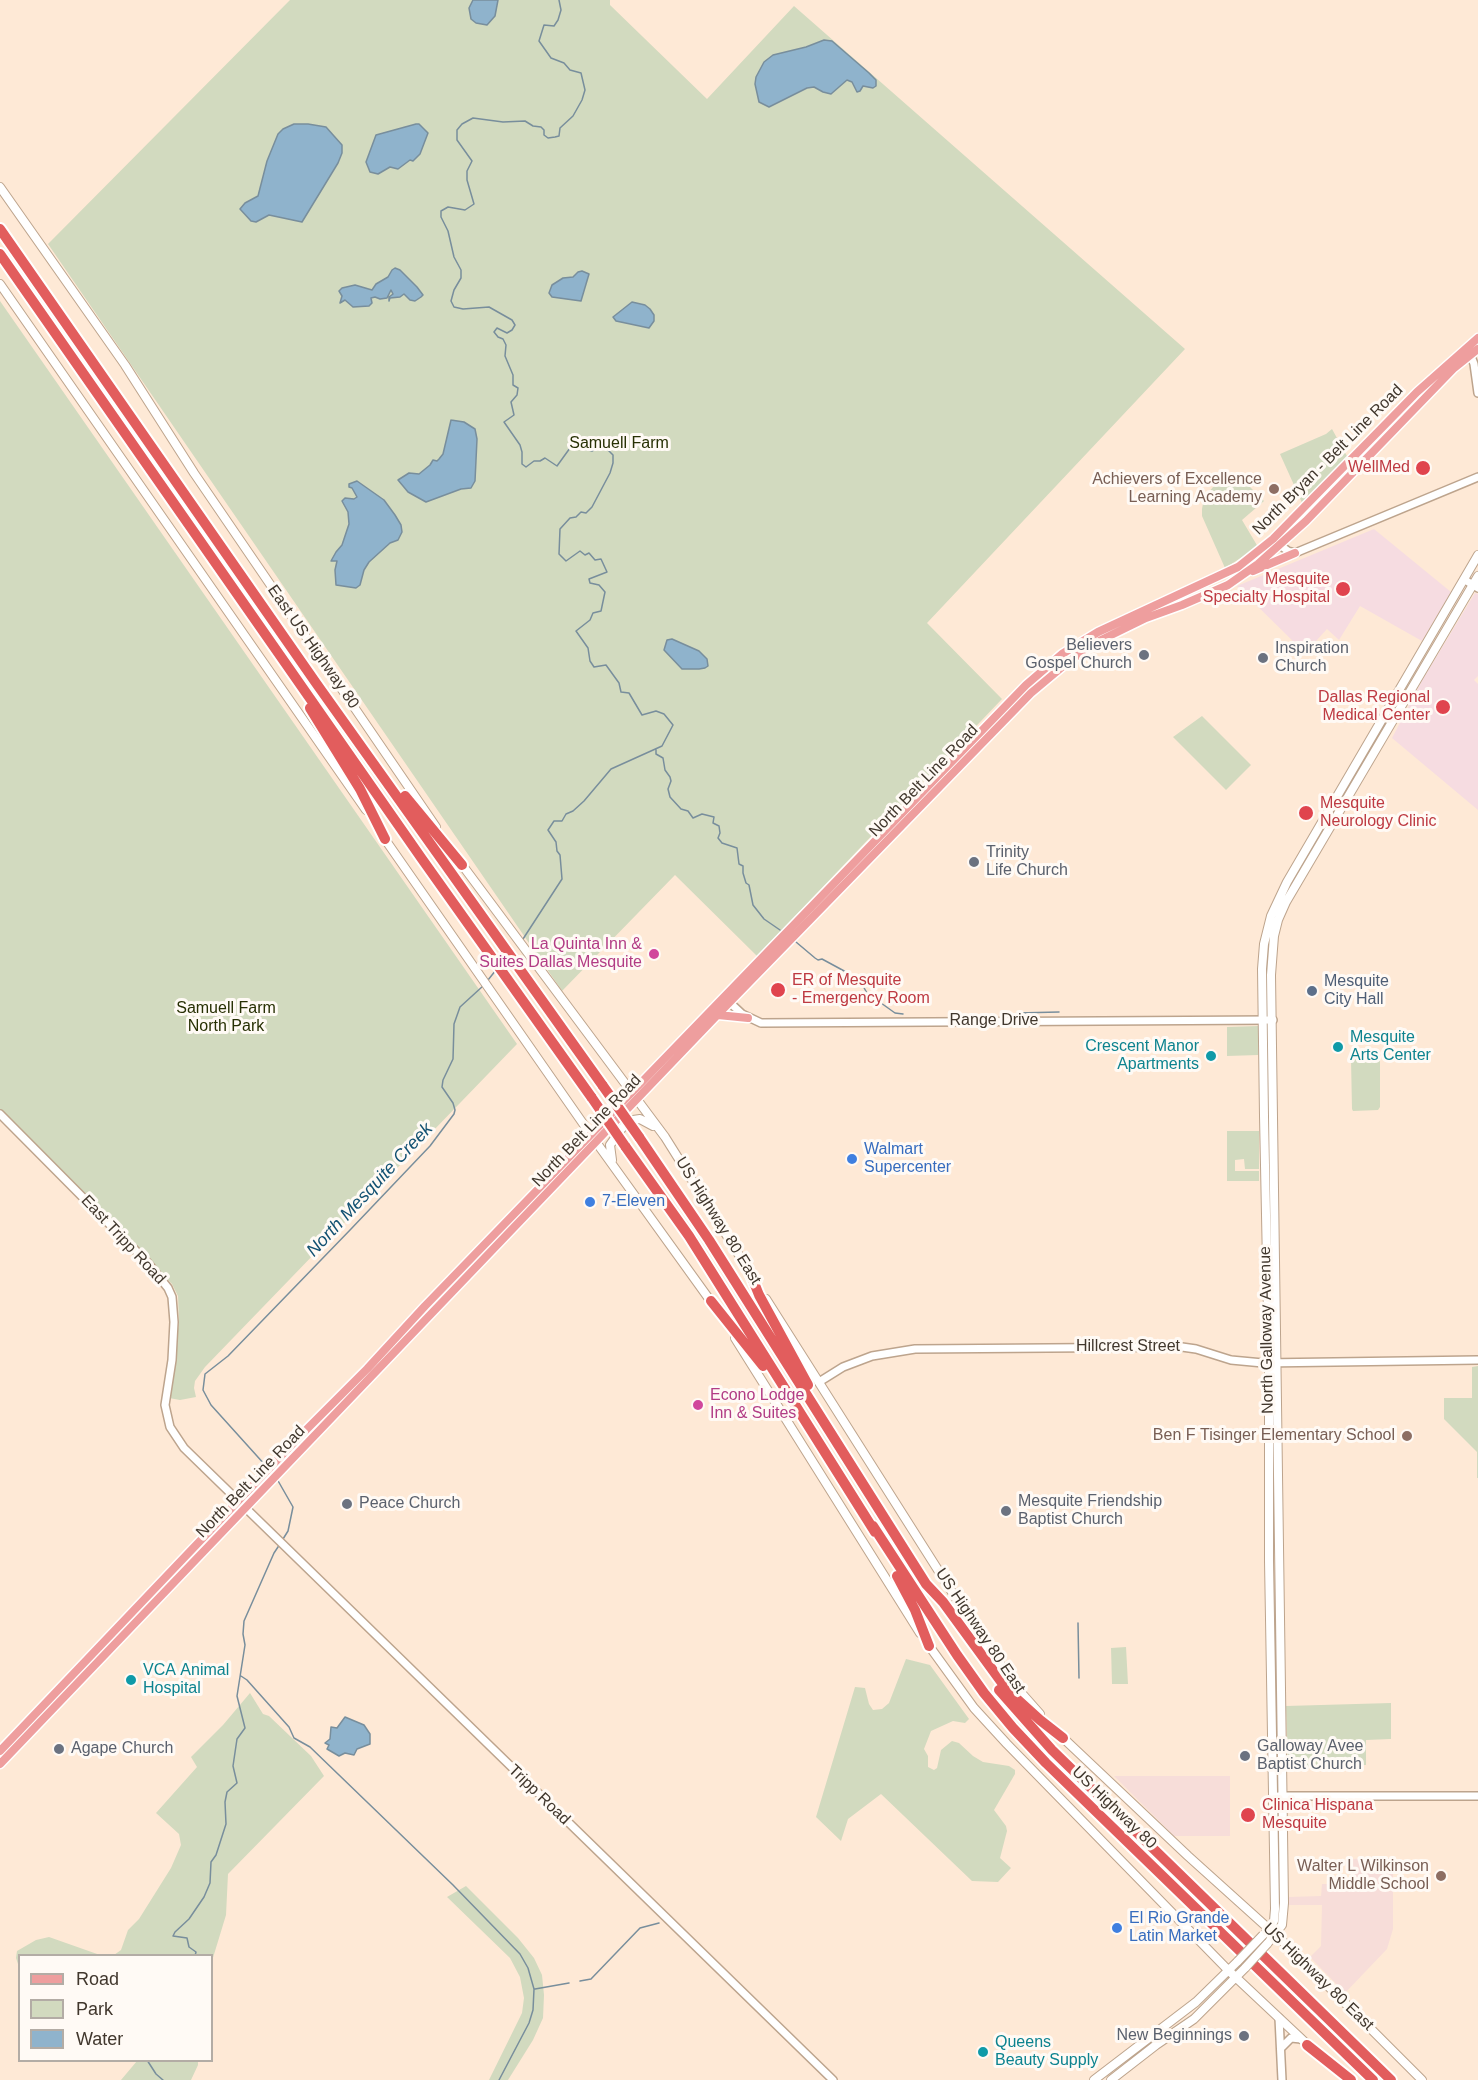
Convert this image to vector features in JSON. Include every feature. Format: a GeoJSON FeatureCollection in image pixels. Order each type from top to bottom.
{"type":"FeatureCollection","features":[{"type":"Feature","properties":{"kind":"highway"},"geometry":{"type":"LineString","coordinates":[[0,223],[22,260]]}},
{"type":"Feature","properties":{"kind":"highway"},"geometry":{"type":"LineString","coordinates":[[0,229],[316,683],[639,1137],[704,1233],[926,1584],[943,1602],[1008,1691],[1063,1738]]}},
{"type":"Feature","properties":{"kind":"highway"},"geometry":{"type":"LineString","coordinates":[[0,254],[689,1236],[873,1526],[915,1610],[929,1646]]}},
{"type":"Feature","properties":{"kind":"highway"},"geometry":{"type":"LineString","coordinates":[[241,598],[360,789],[385,839]]}},
{"type":"Feature","properties":{"kind":"highway"},"geometry":{"type":"LineString","coordinates":[[316,683],[332,699],[395,785],[462,865]]}},
{"type":"Feature","properties":{"kind":"highway"},"geometry":{"type":"LineString","coordinates":[[751,1275],[759,1295],[824,1414],[830,1432]]}},
{"type":"Feature","properties":{"kind":"highway"},"geometry":{"type":"LineString","coordinates":[[711,1301],[790,1398]]}},
{"type":"Feature","properties":{"kind":"highway","name":"US Highway 80"},"geometry":{"type":"LineString","coordinates":[[873,1526],[957,1655],[1013,1728],[1046,1763],[1372,2080]]}},
{"type":"Feature","properties":{"kind":"highway","name":"US Highway 80"},"geometry":{"type":"LineString","coordinates":[[926,1584],[982,1668],[1040,1738],[1391,2080]]}},
{"type":"Feature","properties":{"kind":"highway"},"geometry":{"type":"LineString","coordinates":[[1304,2042],[1351,2080]]}},
{"type":"Feature","properties":{"kind":"main road","name":"East US Highway 80"},"geometry":{"type":"LineString","coordinates":[[0,186],[125,364],[194,473],[462,865],[635,1096]]}},
{"type":"Feature","properties":{"kind":"main road"},"geometry":{"type":"LineString","coordinates":[[0,284],[594,1138],[711,1301],[929,1646],[974,1708],[1006,1744],[1228,1970],[1344,2080]]}},
{"type":"Feature","properties":{"kind":"main road","name":"North Bryan - Belt Line Road"},"geometry":{"type":"LineString","coordinates":[[1239,577],[1277,542],[1417,392],[1472,350],[1478,338]]}},
{"type":"Feature","properties":{"kind":"main road","name":"North Bryan - Belt Line Road"},"geometry":{"type":"LineString","coordinates":[[1223,575],[1277,542]]}},
{"type":"Feature","properties":{"kind":"main road"},"geometry":{"type":"LineString","coordinates":[[1239,577],[1295,553]]}},
{"type":"Feature","properties":{"kind":"main road","name":"North Galloway Avenue"},"geometry":{"type":"LineString","coordinates":[[1273,1363],[1263,1116],[1263,958],[1271,916],[1296,866],[1478,555]]}},
{"type":"Feature","properties":{"kind":"main road","name":"North Belt Line Road"},"geometry":{"type":"LineString","coordinates":[[0,1764],[23,1733],[118,1635],[267,1488],[434,1311],[481,1256],[842,881],[1026,685],[1062,654],[1098,632],[1223,575]]}},
{"type":"Feature","properties":{"kind":"main road","name":"North Galloway Avenue"},"geometry":{"type":"LineString","coordinates":[[1094,2080],[1196,2002],[1266,1932],[1274,1921],[1277,1796],[1272,950],[1281,914],[1398,712],[1475,586],[1478,576]]}},
{"type":"Feature","properties":{"kind":"main road","name":"North Belt Line Road"},"geometry":{"type":"LineString","coordinates":[[842,881],[1031,693],[1068,662],[1103,639],[1146,618],[1193,601],[1228,585],[1239,577]]}},
{"type":"Feature","properties":{"kind":"main road"},"geometry":{"type":"LineString","coordinates":[[1452,602],[1455,609],[1454,618]]}},
{"type":"Feature","properties":{"kind":"main road"},"geometry":{"type":"LineString","coordinates":[[1390,707],[1398,712]]}},
{"type":"Feature","properties":{"kind":"main road","name":"North Belt Line Road"},"geometry":{"type":"LineString","coordinates":[[684,1045],[718,1015],[727,1000]]}},
{"type":"Feature","properties":{"kind":"main road"},"geometry":{"type":"LineString","coordinates":[[718,1015],[748,1018]]}},
{"type":"Feature","properties":{"kind":"main road","name":"US Highway 80 East"},"geometry":{"type":"LineString","coordinates":[[635,1096],[665,1137],[819,1382],[1017,1688],[1063,1738],[1253,1915],[1266,1932],[1275,1935],[1289,1947],[1422,2080]]}},
{"type":"Feature","properties":{"kind":"main road"},"geometry":{"type":"LineString","coordinates":[[614,1165],[610,1148],[613,1139],[633,1120],[644,1120],[665,1137]]}},
{"type":"Feature","properties":{"kind":"main road","name":"North Belt Line Road"},"geometry":{"type":"LineString","coordinates":[[118,1635],[258,1480],[428,1303],[481,1256]]}},
{"type":"Feature","properties":{"kind":"main road"},"geometry":{"type":"LineString","coordinates":[[428,1303],[434,1311]]}},
{"type":"Feature","properties":{"kind":"main road","name":"North Belt Line Road"},"geometry":{"type":"LineString","coordinates":[[0,1751],[23,1733]]}},
{"type":"Feature","properties":{"kind":"main road","name":"North Galloway Avenue"},"geometry":{"type":"LineString","coordinates":[[1110,2080],[1194,2019],[1268,1944],[1282,1925],[1284,1906],[1277,1796]]}},
{"type":"Feature","properties":{"kind":"main road"},"geometry":{"type":"LineString","coordinates":[[1274,1864],[1277,1870],[1279,1897],[1284,1906],[1285,1937],[1289,1947]]}},
{"type":"Feature","properties":{"kind":"main road"},"geometry":{"type":"LineString","coordinates":[[1253,1915],[1263,1919],[1275,1911]]}},
{"type":"Feature","properties":{"kind":"main road"},"geometry":{"type":"LineString","coordinates":[[1151,2037],[1156,2045]]}},
{"type":"Feature","properties":{"kind":"street"},"geometry":{"type":"LineString","coordinates":[[1472,350],[1478,393]]}},
{"type":"Feature","properties":{"kind":"street"},"geometry":{"type":"LineString","coordinates":[[1277,542],[1295,553],[1478,477]]}},
{"type":"Feature","properties":{"kind":"street"},"geometry":{"type":"LineString","coordinates":[[1465,580],[1475,586]]}},
{"type":"Feature","properties":{"kind":"street","name":"Range Drive"},"geometry":{"type":"LineString","coordinates":[[727,1000],[748,1018],[761,1023],[1273,1020]]}},
{"type":"Feature","properties":{"kind":"street","name":"East Tripp Road"},"geometry":{"type":"LineString","coordinates":[[0,1114],[147,1262],[168,1288],[172,1297],[174,1323],[172,1360],[165,1405],[170,1427],[184,1448],[246,1509]]}},
{"type":"Feature","properties":{"kind":"street","name":"Hillcrest Street"},"geometry":{"type":"LineString","coordinates":[[819,1382],[843,1367],[872,1356],[915,1349],[1182,1347],[1196,1348],[1231,1360],[1273,1363],[1478,1360]]}},
{"type":"Feature","properties":{"kind":"street","name":"Tripp Road"},"geometry":{"type":"LineString","coordinates":[[246,1509],[833,2080]]}},
{"type":"Feature","properties":{"kind":"street"},"geometry":{"type":"LineString","coordinates":[[1277,1796],[1478,1796]]}},
{"type":"Feature","properties":{"kind":"street"},"geometry":{"type":"LineString","coordinates":[[1279,2018],[1282,2080]]}},
{"type":"Feature","properties":{"kind":"street"},"geometry":{"type":"LineString","coordinates":[[1282,2047],[1291,2038],[1304,2042]]}},
{"type":"Feature","properties":{"kind":"shaded area","name":"Mesquite Specialty Hospital"},"geometry":{"type":"Polygon","coordinates":[[[1374,529],[1451,592],[1422,641],[1360,606],[1339,640],[1327,629],[1305,653],[1237,586],[1374,529]]]}},
{"type":"Feature","properties":{"kind":"shaded area","name":"Dallas Regional Medical Center"},"geometry":{"type":"Polygon","coordinates":[[[1475,593],[1478,594],[1478,676],[1474,680],[1478,684],[1478,810],[1392,738],[1423,679],[1475,593]]]}},
{"type":"Feature","properties":{"kind":"shaded area"},"geometry":{"type":"Polygon","coordinates":[[[1114,1776],[1230,1776],[1230,1836],[1174,1836],[1114,1776]]]}},
{"type":"Feature","properties":{"kind":"shaded area"},"geometry":{"type":"Polygon","coordinates":[[[1393,1858],[1393,1929],[1387,1949],[1345,1993],[1310,1957],[1321,1946],[1322,1905],[1288,1905],[1289,1897],[1321,1896],[1322,1884],[1350,1884],[1350,1859],[1393,1858]]]}},
{"type":"Feature","properties":{"kind":"green space","name":"Samuell Farm"},"geometry":{"type":"Polygon","coordinates":[[[290,0],[610,0],[610,5],[707,99],[794,6],[1185,349],[927,623],[1002,699],[757,956],[675,875],[562,991],[48,244],[290,0]]]}},
{"type":"Feature","properties":{"kind":"green space","name":"Samuell Farm North Park"},"geometry":{"type":"Polygon","coordinates":[[[0,301],[517,1044],[205,1367],[195,1381],[196,1397],[180,1400],[169,1398],[179,1322],[178,1296],[172,1284],[0,1110],[0,301]]]}},
{"type":"Feature","properties":{"kind":"green space"},"geometry":{"type":"Polygon","coordinates":[[[1332,429],[1348,458],[1303,505],[1280,454],[1326,434],[1332,429]]]}},
{"type":"Feature","properties":{"kind":"green space"},"geometry":{"type":"Polygon","coordinates":[[[1239,476],[1264,501],[1242,520],[1258,547],[1225,568],[1202,516],[1202,509],[1204,498],[1213,487],[1239,476]]]}},
{"type":"Feature","properties":{"kind":"green space"},"geometry":{"type":"Polygon","coordinates":[[[1202,716],[1251,765],[1226,790],[1173,737],[1202,716]]]}},
{"type":"Feature","properties":{"kind":"green space"},"geometry":{"type":"Polygon","coordinates":[[[1258,1026],[1258,1055],[1227,1056],[1227,1027],[1258,1026]]]}},
{"type":"Feature","properties":{"kind":"green space"},"geometry":{"type":"Polygon","coordinates":[[[1356,1055],[1380,1055],[1380,1107],[1378,1110],[1353,1111],[1352,1109],[1351,1059],[1356,1055]]]}},
{"type":"Feature","properties":{"kind":"green space"},"geometry":{"type":"Polygon","coordinates":[[[1227,1131],[1259,1131],[1259,1169],[1245,1169],[1244,1159],[1235,1160],[1235,1171],[1259,1171],[1259,1181],[1227,1181],[1227,1131]]]}},
{"type":"Feature","properties":{"kind":"green space"},"geometry":{"type":"Polygon","coordinates":[[[1478,1366],[1477,1478],[1477,1452],[1444,1419],[1444,1398],[1472,1398],[1472,1367],[1478,1366]]]}},
{"type":"Feature","properties":{"kind":"green space"},"geometry":{"type":"Polygon","coordinates":[[[1126,1647],[1128,1684],[1112,1684],[1111,1648],[1126,1647]]]}},
{"type":"Feature","properties":{"kind":"green space"},"geometry":{"type":"Polygon","coordinates":[[[906,1659],[930,1665],[969,1719],[965,1723],[953,1721],[931,1731],[924,1749],[928,1756],[928,1767],[934,1770],[937,1768],[941,1750],[952,1741],[959,1743],[983,1762],[1009,1766],[1015,1770],[1015,1774],[994,1810],[1007,1831],[1000,1858],[1011,1868],[998,1882],[972,1881],[881,1794],[848,1819],[841,1841],[816,1817],[855,1687],[865,1688],[873,1710],[882,1709],[889,1703],[906,1659]]]}},
{"type":"Feature","properties":{"kind":"green space"},"geometry":{"type":"Polygon","coordinates":[[[250,1693],[263,1714],[269,1716],[311,1756],[324,1776],[228,1874],[226,1915],[213,1958],[213,1954],[115,1954],[121,1950],[128,1930],[139,1919],[171,1868],[181,1845],[179,1834],[156,1813],[197,1767],[191,1757],[223,1725],[250,1693]]]}},
{"type":"Feature","properties":{"kind":"green space"},"geometry":{"type":"Polygon","coordinates":[[[1391,1703],[1391,1739],[1366,1740],[1366,1765],[1288,1767],[1286,1706],[1391,1703]]]}},
{"type":"Feature","properties":{"kind":"green space"},"geometry":{"type":"Polygon","coordinates":[[[466,1886],[518,1938],[534,1958],[542,1975],[543,2018],[533,2040],[508,2080],[489,2080],[522,2013],[524,1998],[520,1977],[510,1958],[447,1897],[466,1886]]]}},
{"type":"Feature","properties":{"kind":"green space"},"geometry":{"type":"Polygon","coordinates":[[[49,1937],[97,1954],[18,1954],[18,1964],[17,1951],[36,1940],[49,1937]]]}},
{"type":"Feature","properties":{"kind":"green space"},"geometry":{"type":"Polygon","coordinates":[[[136,2062],[198,2062],[191,2080],[121,2080],[136,2062]]]}},
{"type":"Feature","properties":{"kind":"water"},"geometry":{"type":"Polygon","coordinates":[[[473,0],[498,0],[495,16],[487,25],[476,23],[471,19],[469,8],[473,0]]]}},
{"type":"Feature","properties":{"kind":"water"},"geometry":{"type":"Polygon","coordinates":[[[824,40],[832,41],[869,73],[876,80],[876,86],[873,88],[863,86],[857,92],[852,82],[847,80],[831,94],[814,87],[807,88],[769,107],[759,102],[755,84],[764,62],[773,55],[824,40]]]}},
{"type":"Feature","properties":{"kind":"water"},"geometry":{"type":"Polygon","coordinates":[[[294,124],[326,127],[342,145],[338,163],[302,222],[269,215],[256,222],[251,221],[240,209],[245,203],[258,196],[267,161],[278,134],[294,124]]]}},
{"type":"Feature","properties":{"kind":"water"},"geometry":{"type":"Polygon","coordinates":[[[416,124],[428,133],[420,154],[413,161],[410,160],[398,169],[390,167],[378,174],[370,172],[366,162],[376,135],[416,124]]]}},
{"type":"Feature","properties":{"kind":"water"},"geometry":{"type":"Polygon","coordinates":[[[395,268],[417,287],[423,295],[421,297],[415,301],[410,300],[404,294],[390,298],[389,301],[389,297],[393,294],[391,290],[387,298],[371,298],[372,303],[369,306],[353,307],[345,300],[340,303],[342,296],[339,291],[342,288],[355,285],[372,290],[395,268]]]}},
{"type":"Feature","properties":{"kind":"water"},"geometry":{"type":"Polygon","coordinates":[[[582,271],[589,274],[581,301],[552,297],[549,293],[552,285],[582,271]]]}},
{"type":"Feature","properties":{"kind":"water"},"geometry":{"type":"Polygon","coordinates":[[[632,302],[645,305],[654,315],[654,321],[649,328],[616,321],[613,317],[632,302]]]}},
{"type":"Feature","properties":{"kind":"water"},"geometry":{"type":"Polygon","coordinates":[[[451,420],[464,422],[475,429],[477,439],[475,481],[471,488],[461,489],[426,502],[408,492],[398,480],[409,473],[419,474],[433,460],[439,459],[443,454],[451,420]]]}},
{"type":"Feature","properties":{"kind":"water"},"geometry":{"type":"Polygon","coordinates":[[[357,481],[384,500],[401,525],[402,532],[398,540],[390,543],[369,562],[360,585],[356,588],[336,585],[337,561],[331,561],[342,545],[349,524],[348,512],[342,501],[345,498],[357,497],[349,484],[357,481]]]}},
{"type":"Feature","properties":{"kind":"water"},"geometry":{"type":"Polygon","coordinates":[[[672,639],[699,651],[707,659],[708,666],[699,669],[682,669],[664,650],[667,640],[672,639]]]}},
{"type":"Feature","properties":{"kind":"water"},"geometry":{"type":"Polygon","coordinates":[[[345,1717],[364,1725],[370,1734],[370,1744],[357,1749],[354,1755],[345,1753],[339,1756],[327,1749],[329,1745],[325,1743],[330,1739],[331,1727],[337,1728],[345,1717]]]}},
{"type":"Feature","properties":{"kind":"waterway","name":"North Mesquite Creek"},"geometry":{"type":"LineString","coordinates":[[523,939],[562,879],[560,855],[556,842],[548,830],[554,821],[562,821],[566,814],[584,801],[611,769],[662,746],[673,725],[664,714],[656,711],[642,715],[629,693],[621,692],[619,683],[606,665],[594,667],[590,661],[588,648],[576,631],[590,620],[593,613],[601,611],[605,592],[599,585],[590,583],[589,579],[607,572],[601,559],[595,560],[589,553],[585,555],[580,551],[566,561],[559,554],[560,529],[570,518],[576,517],[581,512],[586,513],[592,507],[610,473],[613,455],[604,446],[592,451],[575,446],[570,448],[557,466],[545,458],[534,461],[526,467],[522,464],[520,445],[504,422],[514,415],[511,402],[517,395],[518,388],[513,385],[513,375],[505,356],[506,345],[503,339],[494,332],[497,328],[507,333],[515,325],[512,320],[489,307],[463,309],[454,307],[451,301],[461,278],[461,270],[454,257],[441,211],[448,207],[465,210],[474,204],[467,180],[467,171],[472,161],[457,140],[457,130],[473,118],[503,122],[525,121],[533,126],[541,127],[548,138],[555,137],[559,136],[560,128],[573,116],[582,100],[585,90],[581,73],[570,70],[564,63],[551,58],[539,41],[544,25],[554,26],[558,20],[561,10],[559,0]]}},
{"type":"Feature","properties":{"kind":"waterway"},"geometry":{"type":"LineString","coordinates":[[656,750],[656,754],[663,758],[665,770],[670,777],[668,789],[670,797],[693,818],[702,814],[714,817],[713,823],[719,826],[718,838],[722,843],[737,848],[739,864],[743,866],[753,905],[764,919],[780,930]]}},
{"type":"Feature","properties":{"kind":"waterway"},"geometry":{"type":"LineString","coordinates":[[796,942],[818,960],[822,959],[859,979],[867,993],[895,1013],[903,1014]]}},
{"type":"Feature","properties":{"kind":"waterway","name":"North Mesquite Creek"},"geometry":{"type":"LineString","coordinates":[[488,980],[496,970]]}},
{"type":"Feature","properties":{"kind":"waterway","name":"North Mesquite Creek"},"geometry":{"type":"LineString","coordinates":[[266,1466],[211,1405],[203,1390],[205,1374],[228,1356],[351,1229],[430,1146],[454,1114],[453,1103],[442,1087],[453,1059],[454,1024],[460,1007],[483,986]]}},
{"type":"Feature","properties":{"kind":"waterway"},"geometry":{"type":"LineString","coordinates":[[1017,1013],[1059,1012]]}},
{"type":"Feature","properties":{"kind":"waterway","name":"North Mesquite Creek"},"geometry":{"type":"LineString","coordinates":[[277,1479],[293,1507],[288,1531],[283,1539]]}},
{"type":"Feature","properties":{"kind":"waterway","name":"North Mesquite Creek"},"geometry":{"type":"LineString","coordinates":[[196,1954],[189,1947],[187,1938],[173,1936],[189,1919],[204,1897],[210,1883],[211,1862],[216,1855],[226,1824],[227,1792],[237,1783],[233,1766],[237,1739],[245,1728],[237,1696],[245,1645],[244,1621],[280,1544]]}},
{"type":"Feature","properties":{"kind":"waterway"},"geometry":{"type":"LineString","coordinates":[[1078,1623],[1079,1678]]}},
{"type":"Feature","properties":{"kind":"waterway"},"geometry":{"type":"LineString","coordinates":[[241,1676],[289,1727],[294,1738],[310,1747],[453,1885],[520,1954],[528,1968],[534,1989],[533,2010],[529,2023],[499,2080]]}},
{"type":"Feature","properties":{"kind":"waterway"},"geometry":{"type":"LineString","coordinates":[[580,1981],[591,1979],[640,1928],[659,1923]]}},
{"type":"Feature","properties":{"kind":"waterway"},"geometry":{"type":"LineString","coordinates":[[535,1989],[569,1983]]}},
{"type":"Feature","properties":{"kind":"waterway","name":"North Mesquite Creek"},"geometry":{"type":"LineString","coordinates":[[148,2062],[163,2080]]}},
{"type":"Feature","properties":{"kind":"place","name":"WellMed"},"geometry":{"type":"Point","coordinates":[1423,468]}},
{"type":"Feature","properties":{"kind":"place","name":"Achievers of Excellence Learning Academy"},"geometry":{"type":"Point","coordinates":[1274,489]}},
{"type":"Feature","properties":{"kind":"place","name":"Mesquite Specialty Hospital"},"geometry":{"type":"Point","coordinates":[1343,589]}},
{"type":"Feature","properties":{"kind":"place","name":"Believers Gospel Church"},"geometry":{"type":"Point","coordinates":[1144,655]}},
{"type":"Feature","properties":{"kind":"place","name":"Inspiration Church"},"geometry":{"type":"Point","coordinates":[1263,658]}},
{"type":"Feature","properties":{"kind":"place","name":"Dallas Regional Medical Center"},"geometry":{"type":"Point","coordinates":[1443,707]}},
{"type":"Feature","properties":{"kind":"place","name":"Mesquite Neurology Clinic"},"geometry":{"type":"Point","coordinates":[1306,813]}},
{"type":"Feature","properties":{"kind":"place","name":"Trinity Life Church"},"geometry":{"type":"Point","coordinates":[974,862]}},
{"type":"Feature","properties":{"kind":"place","name":"La Quinta Inn & Suites Dallas Mesquite"},"geometry":{"type":"Point","coordinates":[654,954]}},
{"type":"Feature","properties":{"kind":"place","name":"ER of Mesquite - Emergency Room"},"geometry":{"type":"Point","coordinates":[778,990]}},
{"type":"Feature","properties":{"kind":"place","name":"Mesquite City Hall"},"geometry":{"type":"Point","coordinates":[1312,991]}},
{"type":"Feature","properties":{"kind":"place","name":"Mesquite Arts Center"},"geometry":{"type":"Point","coordinates":[1338,1047]}},
{"type":"Feature","properties":{"kind":"place","name":"Crescent Manor Apartments"},"geometry":{"type":"Point","coordinates":[1211,1056]}},
{"type":"Feature","properties":{"kind":"place","name":"Walmart Supercenter"},"geometry":{"type":"Point","coordinates":[852,1159]}},
{"type":"Feature","properties":{"kind":"place","name":"7-Eleven"},"geometry":{"type":"Point","coordinates":[590,1202]}},
{"type":"Feature","properties":{"kind":"place","name":"Econo Lodge Inn & Suites"},"geometry":{"type":"Point","coordinates":[698,1405]}},
{"type":"Feature","properties":{"kind":"place","name":"Ben F Tisinger Elementary School"},"geometry":{"type":"Point","coordinates":[1407,1436]}},
{"type":"Feature","properties":{"kind":"place","name":"Peace Church"},"geometry":{"type":"Point","coordinates":[347,1504]}},
{"type":"Feature","properties":{"kind":"place","name":"Mesquite Friendship Baptist Church"},"geometry":{"type":"Point","coordinates":[1006,1511]}},
{"type":"Feature","properties":{"kind":"place","name":"VCA Animal Hospital"},"geometry":{"type":"Point","coordinates":[131,1680]}},
{"type":"Feature","properties":{"kind":"place","name":"Agape Church"},"geometry":{"type":"Point","coordinates":[59,1749]}},
{"type":"Feature","properties":{"kind":"place","name":"Galloway Avee Baptist Church"},"geometry":{"type":"Point","coordinates":[1245,1756]}},
{"type":"Feature","properties":{"kind":"place","name":"Clinica Hispana Mesquite"},"geometry":{"type":"Point","coordinates":[1248,1815]}},
{"type":"Feature","properties":{"kind":"place","name":"Walter L Wilkinson Middle School"},"geometry":{"type":"Point","coordinates":[1441,1876]}},
{"type":"Feature","properties":{"kind":"place","name":"El Rio Grande Latin Market"},"geometry":{"type":"Point","coordinates":[1117,1928]}},
{"type":"Feature","properties":{"kind":"place","name":"New Beginnings"},"geometry":{"type":"Point","coordinates":[1244,2036]}},
{"type":"Feature","properties":{"kind":"place","name":"Queens Beauty Supply"},"geometry":{"type":"Point","coordinates":[983,2052]}}]}
